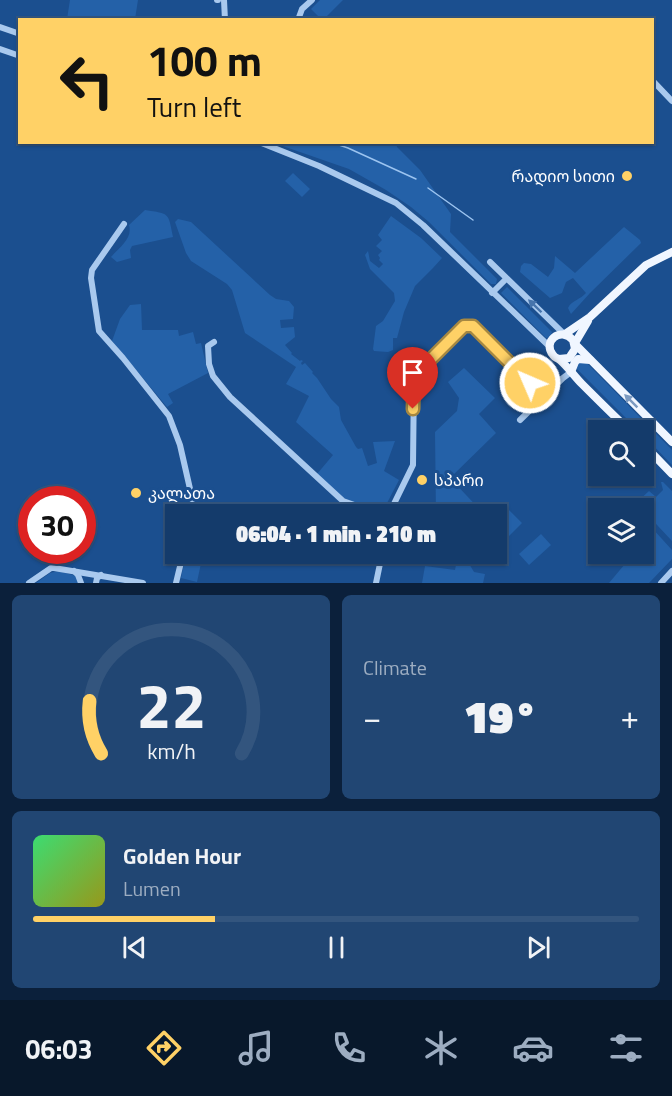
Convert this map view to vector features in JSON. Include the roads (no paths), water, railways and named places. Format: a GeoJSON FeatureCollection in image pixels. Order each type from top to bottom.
{"type":"FeatureCollection","features":[{"type":"Feature","properties":{"kind":"main road"},"geometry":{"type":"LineString","coordinates":[[619,420],[559,359],[551,354],[552,339],[565,334],[590,316],[638,271],[672,252]]}},
{"type":"Feature","properties":{"kind":"main road"},"geometry":{"type":"LineString","coordinates":[[559,359],[565,359],[573,354],[575,344],[590,316]]}},
{"type":"Feature","properties":{"kind":"main road"},"geometry":{"type":"LineString","coordinates":[[565,334],[571,337],[590,360],[650,420]]}},
{"type":"Feature","properties":{"kind":"main road"},"geometry":{"type":"LineString","coordinates":[[571,372],[578,359],[590,360]]}},
{"type":"Feature","properties":{"kind":"main road"},"geometry":{"type":"LineString","coordinates":[[654,424],[672,442]]}},
{"type":"Feature","properties":{"kind":"main road"},"geometry":{"type":"LineString","coordinates":[[654,455],[672,474]]}},
{"type":"Feature","properties":{"kind":"street"},"geometry":{"type":"LineString","coordinates":[[224,0],[225,18]]}},
{"type":"Feature","properties":{"kind":"street"},"geometry":{"type":"LineString","coordinates":[[299,18],[302,9],[312,0]]}},
{"type":"Feature","properties":{"kind":"street"},"geometry":{"type":"LineString","coordinates":[[0,27],[18,33]]}},
{"type":"Feature","properties":{"kind":"street"},"geometry":{"type":"LineString","coordinates":[[0,49],[18,55]]}},
{"type":"Feature","properties":{"kind":"street"},"geometry":{"type":"LineString","coordinates":[[654,83],[672,101]]}},
{"type":"Feature","properties":{"kind":"street"},"geometry":{"type":"LineString","coordinates":[[264,144],[319,166],[396,203],[423,225],[550,347]]}},
{"type":"Feature","properties":{"kind":"street"},"geometry":{"type":"LineString","coordinates":[[124,224],[92,270],[91,278],[99,331],[169,416],[180,445],[193,504]]}},
{"type":"Feature","properties":{"kind":"street"},"geometry":{"type":"LineString","coordinates":[[490,262],[565,334]]}},
{"type":"Feature","properties":{"kind":"street"},"geometry":{"type":"LineString","coordinates":[[492,293],[506,279]]}},
{"type":"Feature","properties":{"kind":"street"},"geometry":{"type":"LineString","coordinates":[[394,504],[413,465],[414,376],[464,326],[473,326],[543,397]]}},
{"type":"Feature","properties":{"kind":"street"},"geometry":{"type":"LineString","coordinates":[[214,342],[208,346],[211,370],[213,376],[230,397],[343,501],[352,504]]}},
{"type":"Feature","properties":{"kind":"street"},"geometry":{"type":"LineString","coordinates":[[520,420],[571,372]]}},
{"type":"Feature","properties":{"kind":"street"},"geometry":{"type":"LineString","coordinates":[[176,583],[181,564]]}},
{"type":"Feature","properties":{"kind":"street"},"geometry":{"type":"LineString","coordinates":[[376,583],[380,564]]}},
{"type":"Feature","properties":{"kind":"street"},"geometry":{"type":"LineString","coordinates":[[29,583],[51,568],[143,583]]}},
{"type":"Feature","properties":{"kind":"street"},"geometry":{"type":"LineString","coordinates":[[73,570],[81,583]]}},
{"type":"Feature","properties":{"kind":"street"},"geometry":{"type":"LineString","coordinates":[[661,583],[672,571]]}},
{"type":"Feature","properties":{"kind":"street"},"geometry":{"type":"LineString","coordinates":[[96,583],[97,578],[101,575]]}},
{"type":"Feature","properties":{"kind":"waterway"},"geometry":{"type":"LineString","coordinates":[[336,144],[416,179]]}},
{"type":"Feature","properties":{"kind":"waterway"},"geometry":{"type":"LineString","coordinates":[[428,188],[473,220]]}},
{"type":"Feature","properties":{"kind":"place","name":"რადიო სითი"},"geometry":{"type":"Point","coordinates":[627,176]}},
{"type":"Feature","properties":{"kind":"place","name":"სპარი"},"geometry":{"type":"Point","coordinates":[422,480]}},
{"type":"Feature","properties":{"kind":"place","name":"კალათა"},"geometry":{"type":"Point","coordinates":[136,493]}}]}
